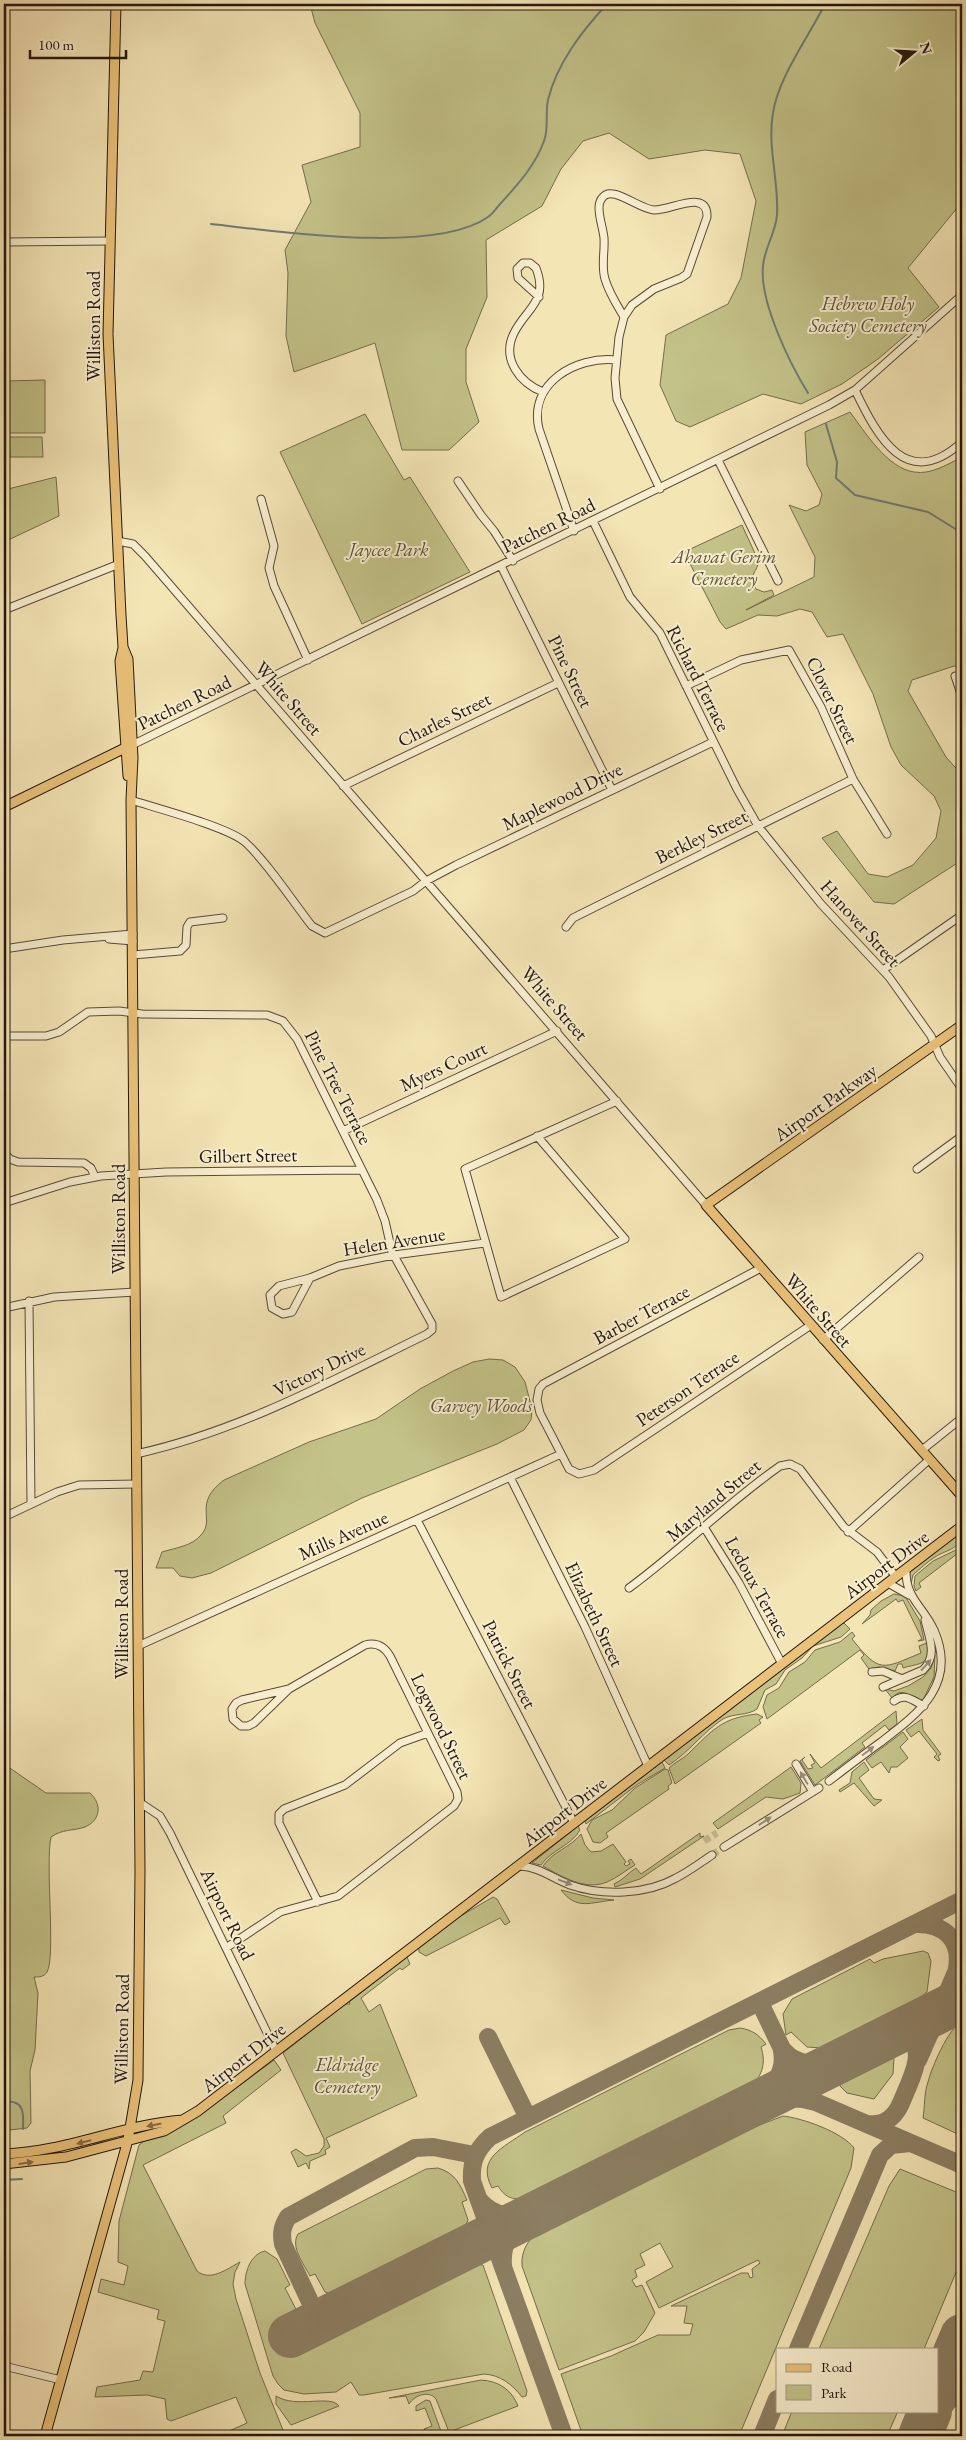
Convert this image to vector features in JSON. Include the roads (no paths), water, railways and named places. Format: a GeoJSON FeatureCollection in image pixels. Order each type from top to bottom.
{"type":"FeatureCollection","features":[{"type":"Feature","properties":{"kind":"main road","name":"Williston Road"},"geometry":{"type":"LineString","coordinates":[[45,2436],[88,2275],[131,2129],[138,2080],[139,1802],[131,800],[129,746],[120,661],[123,647],[108,342],[116,4]]}},
{"type":"Feature","properties":{"kind":"main road"},"geometry":{"type":"LineString","coordinates":[[4,806],[129,746]]}},
{"type":"Feature","properties":{"kind":"main road","name":"Airport Parkway"},"geometry":{"type":"LineString","coordinates":[[706,1205],[962,1025]]}},
{"type":"Feature","properties":{"kind":"main road","name":"White Street"},"geometry":{"type":"LineString","coordinates":[[706,1205],[962,1496]]}},
{"type":"Feature","properties":{"kind":"main road","name":"Airport Drive"},"geometry":{"type":"LineString","coordinates":[[4,2164],[48,2159],[164,2132],[185,2120],[520,1866],[962,1526]]}},
{"type":"Feature","properties":{"kind":"main road","name":"Airport Drive"},"geometry":{"type":"LineString","coordinates":[[4,2154],[56,2148],[131,2129],[185,2120]]}},
{"type":"Feature","properties":{"kind":"main road"},"geometry":{"type":"LineString","coordinates":[[48,2159],[56,2148]]}},
{"type":"Feature","properties":{"kind":"street"},"geometry":{"type":"LineString","coordinates":[[624,317],[607,284],[604,272],[604,237],[599,208],[602,198],[608,193],[613,192],[641,208],[655,210],[674,208],[692,201],[702,204],[706,210],[707,217],[687,274],[643,296],[632,304],[624,317],[616,360],[617,399],[660,489]]}},
{"type":"Feature","properties":{"kind":"street"},"geometry":{"type":"LineString","coordinates":[[4,242],[110,241]]}},
{"type":"Feature","properties":{"kind":"street"},"geometry":{"type":"LineString","coordinates":[[538,297],[518,278],[517,269],[523,263],[532,264],[536,268],[540,282],[538,297],[532,310],[514,332],[510,352],[512,364],[522,381],[543,392]]}},
{"type":"Feature","properties":{"kind":"street","name":"Patchen Road"},"geometry":{"type":"LineString","coordinates":[[129,746],[660,489],[855,390],[962,295]]}},
{"type":"Feature","properties":{"kind":"street"},"geometry":{"type":"LineString","coordinates":[[574,531],[537,422],[536,408],[543,392],[559,376],[584,363],[600,359],[616,360]]}},
{"type":"Feature","properties":{"kind":"street"},"geometry":{"type":"LineString","coordinates":[[855,390],[871,422],[885,442],[893,451],[908,460],[920,463],[934,461],[949,453],[962,442]]}},
{"type":"Feature","properties":{"kind":"street"},"geometry":{"type":"LineString","coordinates":[[718,460],[778,581]]}},
{"type":"Feature","properties":{"kind":"street"},"geometry":{"type":"LineString","coordinates":[[458,481],[513,561]]}},
{"type":"Feature","properties":{"kind":"street"},"geometry":{"type":"LineString","coordinates":[[261,499],[274,546],[269,568],[274,586],[308,660]]}},
{"type":"Feature","properties":{"kind":"street","name":"Richard Terrace"},"geometry":{"type":"LineString","coordinates":[[593,521],[630,597],[660,633],[713,742],[758,826]]}},
{"type":"Feature","properties":{"kind":"street","name":"White Street"},"geometry":{"type":"LineString","coordinates":[[118,541],[133,544],[145,556],[706,1205]]}},
{"type":"Feature","properties":{"kind":"street"},"geometry":{"type":"LineString","coordinates":[[4,610],[118,564]]}},
{"type":"Feature","properties":{"kind":"street","name":"Pine Street"},"geometry":{"type":"LineString","coordinates":[[501,566],[612,790]]}},
{"type":"Feature","properties":{"kind":"street","name":"Clover Street"},"geometry":{"type":"LineString","coordinates":[[686,686],[741,660],[789,650],[821,706],[854,779],[887,834]]}},
{"type":"Feature","properties":{"kind":"street"},"geometry":{"type":"LineString","coordinates":[[955,676],[962,697]]}},
{"type":"Feature","properties":{"kind":"street","name":"Charles Street"},"geometry":{"type":"LineString","coordinates":[[343,786],[558,683]]}},
{"type":"Feature","properties":{"kind":"street","name":"Maplewood Drive"},"geometry":{"type":"LineString","coordinates":[[131,800],[218,829],[241,839],[312,926],[320,933],[328,933],[413,891],[426,880],[713,742]]}},
{"type":"Feature","properties":{"kind":"street","name":"Berkley Street"},"geometry":{"type":"LineString","coordinates":[[566,926],[573,918],[854,779]]}},
{"type":"Feature","properties":{"kind":"street","name":"Hanover Street"},"geometry":{"type":"LineString","coordinates":[[758,826],[821,904],[883,970],[931,1036],[962,1089]]}},
{"type":"Feature","properties":{"kind":"street"},"geometry":{"type":"LineString","coordinates":[[883,970],[962,915]]}},
{"type":"Feature","properties":{"kind":"street"},"geometry":{"type":"LineString","coordinates":[[133,955],[180,951],[186,946],[187,927],[190,922],[223,918]]}},
{"type":"Feature","properties":{"kind":"street"},"geometry":{"type":"LineString","coordinates":[[4,949],[62,940],[133,937]]}},
{"type":"Feature","properties":{"kind":"street","name":"Pine Tree Terrace"},"geometry":{"type":"LineString","coordinates":[[4,1036],[46,1036],[59,1032],[88,1012],[262,1014],[282,1021],[294,1034],[384,1215],[394,1255]]}},
{"type":"Feature","properties":{"kind":"street","name":"Myers Court"},"geometry":{"type":"LineString","coordinates":[[343,1131],[557,1031]]}},
{"type":"Feature","properties":{"kind":"street"},"geometry":{"type":"LineString","coordinates":[[537,1136],[625,1239],[501,1297],[465,1168],[537,1136],[617,1101]]}},
{"type":"Feature","properties":{"kind":"street"},"geometry":{"type":"LineString","coordinates":[[917,1169],[962,1136]]}},
{"type":"Feature","properties":{"kind":"street"},"geometry":{"type":"LineString","coordinates":[[4,1153],[10,1159],[18,1162],[84,1163],[91,1168],[95,1177]]}},
{"type":"Feature","properties":{"kind":"street","name":"Gilbert Street"},"geometry":{"type":"LineString","coordinates":[[4,1203],[70,1182],[134,1173],[362,1170]]}},
{"type":"Feature","properties":{"kind":"street","name":"Helen Avenue"},"geometry":{"type":"LineString","coordinates":[[310,1278],[292,1312],[280,1313],[272,1308],[270,1298],[276,1288],[310,1278],[339,1266],[394,1255],[485,1242]]}},
{"type":"Feature","properties":{"kind":"street","name":"Victory Drive"},"geometry":{"type":"LineString","coordinates":[[136,1454],[215,1432],[251,1418],[430,1332],[432,1327],[431,1320],[394,1255]]}},
{"type":"Feature","properties":{"kind":"street"},"geometry":{"type":"LineString","coordinates":[[824,1340],[919,1257]]}},
{"type":"Feature","properties":{"kind":"street","name":"Barber Terrace"},"geometry":{"type":"LineString","coordinates":[[561,1454],[540,1413],[537,1400],[539,1389],[549,1380],[761,1268]]}},
{"type":"Feature","properties":{"kind":"street"},"geometry":{"type":"LineString","coordinates":[[4,1308],[54,1297],[135,1292]]}},
{"type":"Feature","properties":{"kind":"street"},"geometry":{"type":"LineString","coordinates":[[29,1302],[30,1504]]}},
{"type":"Feature","properties":{"kind":"street","name":"Peterson Terrace"},"geometry":{"type":"LineString","coordinates":[[561,1454],[569,1469],[579,1474],[594,1470],[811,1326]]}},
{"type":"Feature","properties":{"kind":"street"},"geometry":{"type":"LineString","coordinates":[[922,1450],[962,1418]]}},
{"type":"Feature","properties":{"kind":"street","name":"Mills Avenue"},"geometry":{"type":"LineString","coordinates":[[138,1646],[561,1454]]}},
{"type":"Feature","properties":{"kind":"street"},"geometry":{"type":"LineString","coordinates":[[848,1532],[930,1459]]}},
{"type":"Feature","properties":{"kind":"street","name":"Maryland Street"},"geometry":{"type":"LineString","coordinates":[[629,1588],[677,1551],[727,1506],[777,1467],[788,1464],[800,1469],[848,1532],[877,1552],[896,1577]]}},
{"type":"Feature","properties":{"kind":"street","name":"Elizabeth Street"},"geometry":{"type":"LineString","coordinates":[[510,1477],[585,1627],[648,1766]]}},
{"type":"Feature","properties":{"kind":"street"},"geometry":{"type":"LineString","coordinates":[[4,1517],[30,1504],[79,1485],[137,1484]]}},
{"type":"Feature","properties":{"kind":"street","name":"Patrick Street"},"geometry":{"type":"LineString","coordinates":[[417,1520],[574,1823]]}},
{"type":"Feature","properties":{"kind":"street","name":"Ledoux Terrace"},"geometry":{"type":"LineString","coordinates":[[704,1527],[735,1577],[782,1664]]}},
{"type":"Feature","properties":{"kind":"street"},"geometry":{"type":"LineString","coordinates":[[906,1569],[906,1583],[913,1599]]}},
{"type":"Feature","properties":{"kind":"street"},"geometry":{"type":"LineString","coordinates":[[829,1781],[924,1706],[935,1689],[941,1666],[937,1638],[913,1599],[906,1592],[888,1583]]}},
{"type":"Feature","properties":{"kind":"street"},"geometry":{"type":"LineString","coordinates":[[883,1687],[923,1670],[931,1659],[931,1645],[923,1613]]}},
{"type":"Feature","properties":{"kind":"street","name":"Logwood Street"},"geometry":{"type":"LineString","coordinates":[[226,1948],[280,1912],[332,1898],[343,1892],[456,1804],[457,1792],[388,1652],[376,1644],[362,1647],[289,1689],[251,1725],[241,1726],[233,1719],[232,1709],[239,1701],[289,1689]]}},
{"type":"Feature","properties":{"kind":"street"},"geometry":{"type":"LineString","coordinates":[[872,1672],[883,1671],[902,1679]]}},
{"type":"Feature","properties":{"kind":"street"},"geometry":{"type":"LineString","coordinates":[[894,1701],[902,1696],[907,1696],[924,1706]]}},
{"type":"Feature","properties":{"kind":"street"},"geometry":{"type":"LineString","coordinates":[[318,1902],[279,1823],[279,1814],[284,1810],[351,1781],[400,1743],[428,1733]]}},
{"type":"Feature","properties":{"kind":"street"},"geometry":{"type":"LineString","coordinates":[[724,1847],[816,1790],[796,1764]]}},
{"type":"Feature","properties":{"kind":"street","name":"Airport Road"},"geometry":{"type":"LineString","coordinates":[[139,1802],[160,1816],[170,1833],[276,2051]]}},
{"type":"Feature","properties":{"kind":"street"},"geometry":{"type":"LineString","coordinates":[[520,1866],[535,1867],[553,1878],[586,1889],[628,1891],[674,1879],[712,1855]]}},
{"type":"Feature","properties":{"kind":"street"},"geometry":{"type":"LineString","coordinates":[[4,2366],[61,2380]]}},
{"type":"Feature","properties":{"kind":"waterway"},"geometry":{"type":"LineString","coordinates":[[211,224],[313,235],[394,238],[431,235],[463,228],[488,217],[520,182],[536,159],[545,136],[548,100],[552,86],[564,60],[580,36],[607,4]]}},
{"type":"Feature","properties":{"kind":"waterway"},"geometry":{"type":"LineString","coordinates":[[808,393],[777,332],[766,297],[763,266],[765,253],[775,228],[777,215],[771,138],[776,100],[787,72],[825,4]]}},
{"type":"Feature","properties":{"kind":"waterway"},"geometry":{"type":"LineString","coordinates":[[826,424],[837,462],[836,478],[855,495],[928,512],[962,533]]}},
{"type":"Feature","properties":{"kind":"waterway"},"geometry":{"type":"LineString","coordinates":[[4,2039],[7,2061],[4,2083]]}},
{"type":"Feature","properties":{"kind":"waterway"},"geometry":{"type":"LineString","coordinates":[[4,2100],[16,2103],[21,2108],[23,2129]]}},
{"type":"Feature","properties":{"kind":"waterway"},"geometry":{"type":"LineString","coordinates":[[4,2180],[22,2179]]}},
{"type":"Feature","properties":{"kind":"tunnel"},"geometry":{"type":"LineString","coordinates":[[704,1841],[717,1833]]}},
{"type":"Feature","properties":{"kind":"tunnel"},"geometry":{"type":"LineString","coordinates":[[712,1855],[724,1847]]}},
{"type":"Feature","properties":{"kind":"park label","name":"Hebrew Holy Society Cemetery"},"geometry":{"type":"Point","coordinates":[868,314]}},
{"type":"Feature","properties":{"kind":"park label","name":"Jaycee Park"},"geometry":{"type":"Point","coordinates":[389,549]}},
{"type":"Feature","properties":{"kind":"park label","name":"Ahavat Gerim Cemetery"},"geometry":{"type":"Point","coordinates":[724,567]}},
{"type":"Feature","properties":{"kind":"park label","name":"Garvey Woods"},"geometry":{"type":"Point","coordinates":[481,1405]}},
{"type":"Feature","properties":{"kind":"park label","name":"Eldridge Cemetery"},"geometry":{"type":"Point","coordinates":[347,2075]}}]}
